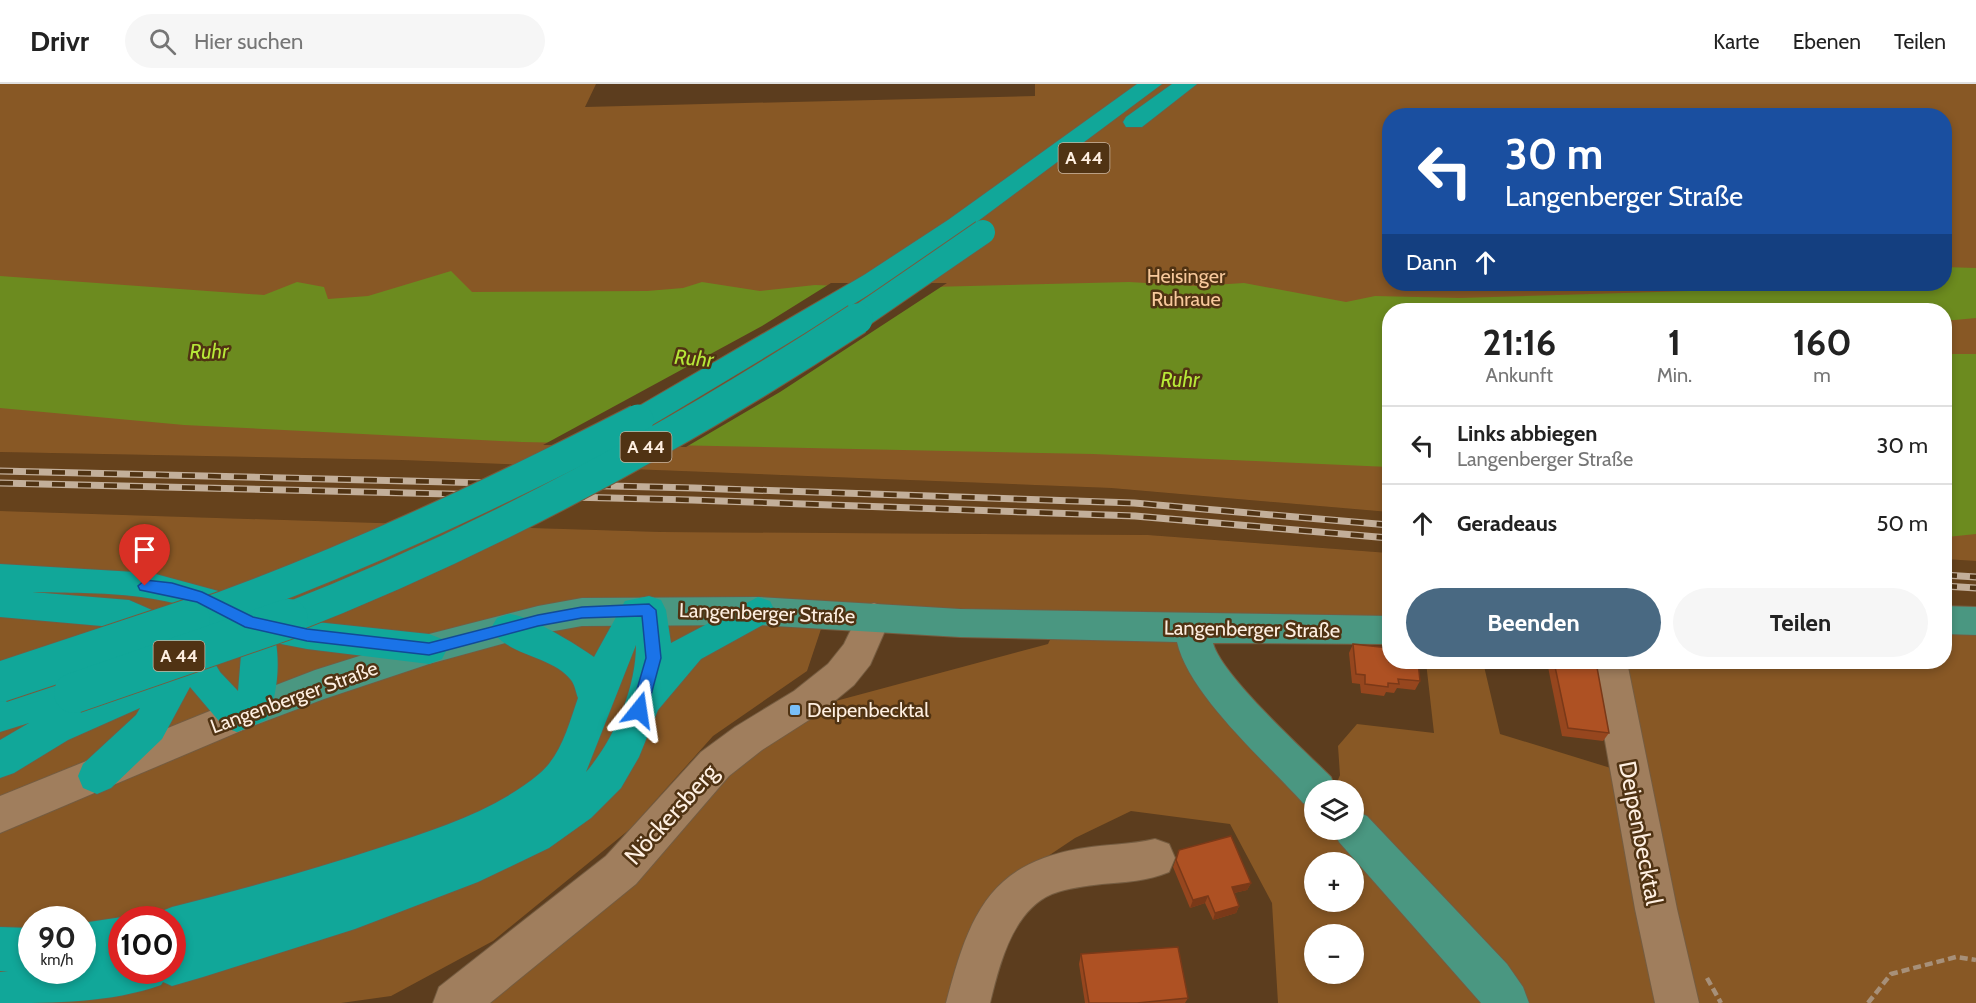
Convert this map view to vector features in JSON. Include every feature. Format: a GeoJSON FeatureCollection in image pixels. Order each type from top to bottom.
{"type":"FeatureCollection","features":[{"type":"Feature","properties":{"kind":"highway","name":"A 44"},"geometry":{"type":"LineString","coordinates":[[0,682],[302,577],[491,494],[638,420],[873,281],[957,225],[1151,84]]}},
{"type":"Feature","properties":{"kind":"highway","name":"A 44"},"geometry":{"type":"LineString","coordinates":[[0,716],[74,693],[285,620],[516,518],[602,472],[801,357],[903,290],[1186,84]]}},
{"type":"Feature","properties":{"kind":"highway"},"geometry":{"type":"LineString","coordinates":[[0,577],[172,589],[224,606],[250,622],[307,635],[429,649]]}},
{"type":"Feature","properties":{"kind":"highway"},"geometry":{"type":"LineString","coordinates":[[0,603],[129,614],[156,627],[190,654],[207,683],[245,713],[260,661],[257,639],[250,622]]}},
{"type":"Feature","properties":{"kind":"highway"},"geometry":{"type":"LineString","coordinates":[[186,924],[283,900],[426,852],[512,815],[554,786],[576,755],[591,720],[596,697],[613,654],[643,610]]}},
{"type":"Feature","properties":{"kind":"highway"},"geometry":{"type":"LineString","coordinates":[[186,960],[316,923],[505,851],[553,825],[598,786],[616,759],[639,710],[653,658],[643,610]]}},
{"type":"Feature","properties":{"kind":"highway"},"geometry":{"type":"LineString","coordinates":[[639,710],[667,671],[688,649],[758,611]]}},
{"type":"Feature","properties":{"kind":"highway"},"geometry":{"type":"LineString","coordinates":[[0,761],[20,747],[67,723],[153,687],[285,620]]}},
{"type":"Feature","properties":{"kind":"highway"},"geometry":{"type":"LineString","coordinates":[[509,628],[558,651],[586,671],[596,697]]}},
{"type":"Feature","properties":{"kind":"highway"},"geometry":{"type":"LineString","coordinates":[[97,776],[149,727],[190,654]]}},
{"type":"Feature","properties":{"kind":"highway"},"geometry":{"type":"LineString","coordinates":[[0,950],[18,950]]}},
{"type":"Feature","properties":{"kind":"highway"},"geometry":{"type":"LineString","coordinates":[[0,994],[108,978]]}},
{"type":"Feature","properties":{"kind":"main road","name":"Langenberger Straße"},"geometry":{"type":"LineString","coordinates":[[245,713],[429,649],[582,612],[758,611],[960,623],[1192,629],[1382,630]]}},
{"type":"Feature","properties":{"kind":"main road"},"geometry":{"type":"LineString","coordinates":[[1952,620],[1976,621]]}},
{"type":"Feature","properties":{"kind":"main road"},"geometry":{"type":"LineString","coordinates":[[1192,629],[1198,655],[1220,688],[1307,780]]}},
{"type":"Feature","properties":{"kind":"main road"},"geometry":{"type":"LineString","coordinates":[[1363,840],[1469,956],[1507,1003]]}},
{"type":"Feature","properties":{"kind":"street","name":"Nöckersberg"},"geometry":{"type":"LineString","coordinates":[[455,1003],[621,870],[645,848],[716,763],[795,710],[846,668],[854,658],[874,617]]}},
{"type":"Feature","properties":{"kind":"street","name":"Deipenbecktal"},"geometry":{"type":"LineString","coordinates":[[1610,669],[1678,991]]}},
{"type":"Feature","properties":{"kind":"street","name":"Langenberger Straße"},"geometry":{"type":"LineString","coordinates":[[0,815],[245,713]]}},
{"type":"Feature","properties":{"kind":"street"},"geometry":{"type":"LineString","coordinates":[[968,1003],[979,960],[1010,902],[1028,886],[1067,870],[1110,863],[1134,865],[1155,858]]}},
{"type":"Feature","properties":{"kind":"path"},"geometry":{"type":"LineString","coordinates":[[1868,1003],[1891,974],[1956,957],[1976,960]]}},
{"type":"Feature","properties":{"kind":"shaded area"},"geometry":{"type":"Polygon","coordinates":[[[0,452],[401,460],[1111,488],[1382,511],[1382,552],[1148,535],[661,532],[0,511],[0,452]]]}},
{"type":"Feature","properties":{"kind":"shaded area"},"geometry":{"type":"Polygon","coordinates":[[[1952,560],[1976,561],[1976,615],[1952,614],[1952,560]]]}},
{"type":"Feature","properties":{"kind":"green space","name":"Heisinger Ruhraue"},"geometry":{"type":"Polygon","coordinates":[[[0,84],[596,84],[585,107],[1035,96],[1035,84],[1976,84],[1976,561],[1952,560],[1952,303],[1382,303],[1382,511],[1111,488],[401,460],[0,452],[0,84]]]}},
{"type":"Feature","properties":{"kind":"green space"},"geometry":{"type":"Polygon","coordinates":[[[0,511],[661,532],[1148,535],[1382,552],[1382,621],[1159,619],[830,602],[807,671],[713,736],[630,829],[493,941],[391,996],[341,1003],[0,1003],[0,511]]]}},
{"type":"Feature","properties":{"kind":"green space"},"geometry":{"type":"Polygon","coordinates":[[[1058,623],[1191,630],[1217,688],[1305,780],[1304,840],[1360,840],[1424,907],[1505,1003],[1278,1003],[1272,903],[1230,824],[1131,811],[1075,838],[1005,885],[967,1003],[490,1003],[711,781],[832,702],[1048,644],[1058,623]]]}},
{"type":"Feature","properties":{"kind":"green space"},"geometry":{"type":"Polygon","coordinates":[[[1952,632],[1976,632],[1976,1003],[1676,1003],[1648,778],[1628,669],[1952,669],[1952,632]]]}},
{"type":"Feature","properties":{"kind":"green space"},"geometry":{"type":"Polygon","coordinates":[[[1427,669],[1485,669],[1500,734],[1627,773],[1672,1003],[1509,1003],[1364,839],[1364,780],[1338,780],[1340,775],[1338,746],[1357,724],[1434,733],[1427,669]]]}},
{"type":"Feature","properties":{"kind":"water","name":"Ruhr"},"geometry":{"type":"Polygon","coordinates":[[[1952,267],[1976,268],[1976,318],[1952,320],[1952,303],[1382,303],[1382,467],[1093,454],[522,442],[184,425],[0,408],[0,276],[264,295],[297,282],[324,287],[328,299],[368,296],[451,271],[472,292],[647,291],[683,288],[702,282],[760,291],[815,285],[892,288],[1129,282],[1197,286],[1244,283],[1346,302],[1375,296],[1460,298],[1689,291],[1952,291],[1952,267]]]}},
{"type":"Feature","properties":{"kind":"water"},"geometry":{"type":"Polygon","coordinates":[[[1952,354],[1976,354],[1976,534],[1952,536],[1952,354]]]}},
{"type":"Feature","properties":{"kind":"pier"},"geometry":{"type":"Polygon","coordinates":[[[831,283],[947,283],[780,392],[686,447],[543,445],[762,326],[831,283]]]}},
{"type":"Feature","properties":{"kind":"building"},"geometry":{"type":"Polygon","coordinates":[[[1353,644],[1382,647],[1382,669],[1419,669],[1420,681],[1398,679],[1399,684],[1388,683],[1388,687],[1365,684],[1365,675],[1356,674],[1353,644]]]}},
{"type":"Feature","properties":{"kind":"building"},"geometry":{"type":"Polygon","coordinates":[[[1555,669],[1597,669],[1609,733],[1568,728],[1555,669]]]}},
{"type":"Feature","properties":{"kind":"building"},"geometry":{"type":"Polygon","coordinates":[[[1231,836],[1251,883],[1232,887],[1239,906],[1215,913],[1208,896],[1193,900],[1176,860],[1179,850],[1231,836]]]}},
{"type":"Feature","properties":{"kind":"building"},"geometry":{"type":"Polygon","coordinates":[[[1178,947],[1188,998],[1137,1003],[1089,1003],[1081,954],[1178,947]]]}},
{"type":"Feature","properties":{"kind":"railway"},"geometry":{"type":"LineString","coordinates":[[0,471],[694,488],[1134,503],[1382,524]]}},
{"type":"Feature","properties":{"kind":"railway"},"geometry":{"type":"LineString","coordinates":[[0,483],[692,500],[1135,516],[1382,537]]}},
{"type":"Feature","properties":{"kind":"railway"},"geometry":{"type":"LineString","coordinates":[[1952,576],[1976,577]]}},
{"type":"Feature","properties":{"kind":"railway"},"geometry":{"type":"LineString","coordinates":[[1952,586],[1976,588]]}},
{"type":"Feature","properties":{"kind":"place","name":"Deipenbecktal"},"geometry":{"type":"Point","coordinates":[795,710]}},
{"type":"Feature","properties":{"kind":"route"},"geometry":{"type":"LineString","coordinates":[[145,586],[172,589],[202,598],[224,606],[250,622],[307,635],[429,649],[582,612],[649,610],[653,658],[639,710]]}}]}
